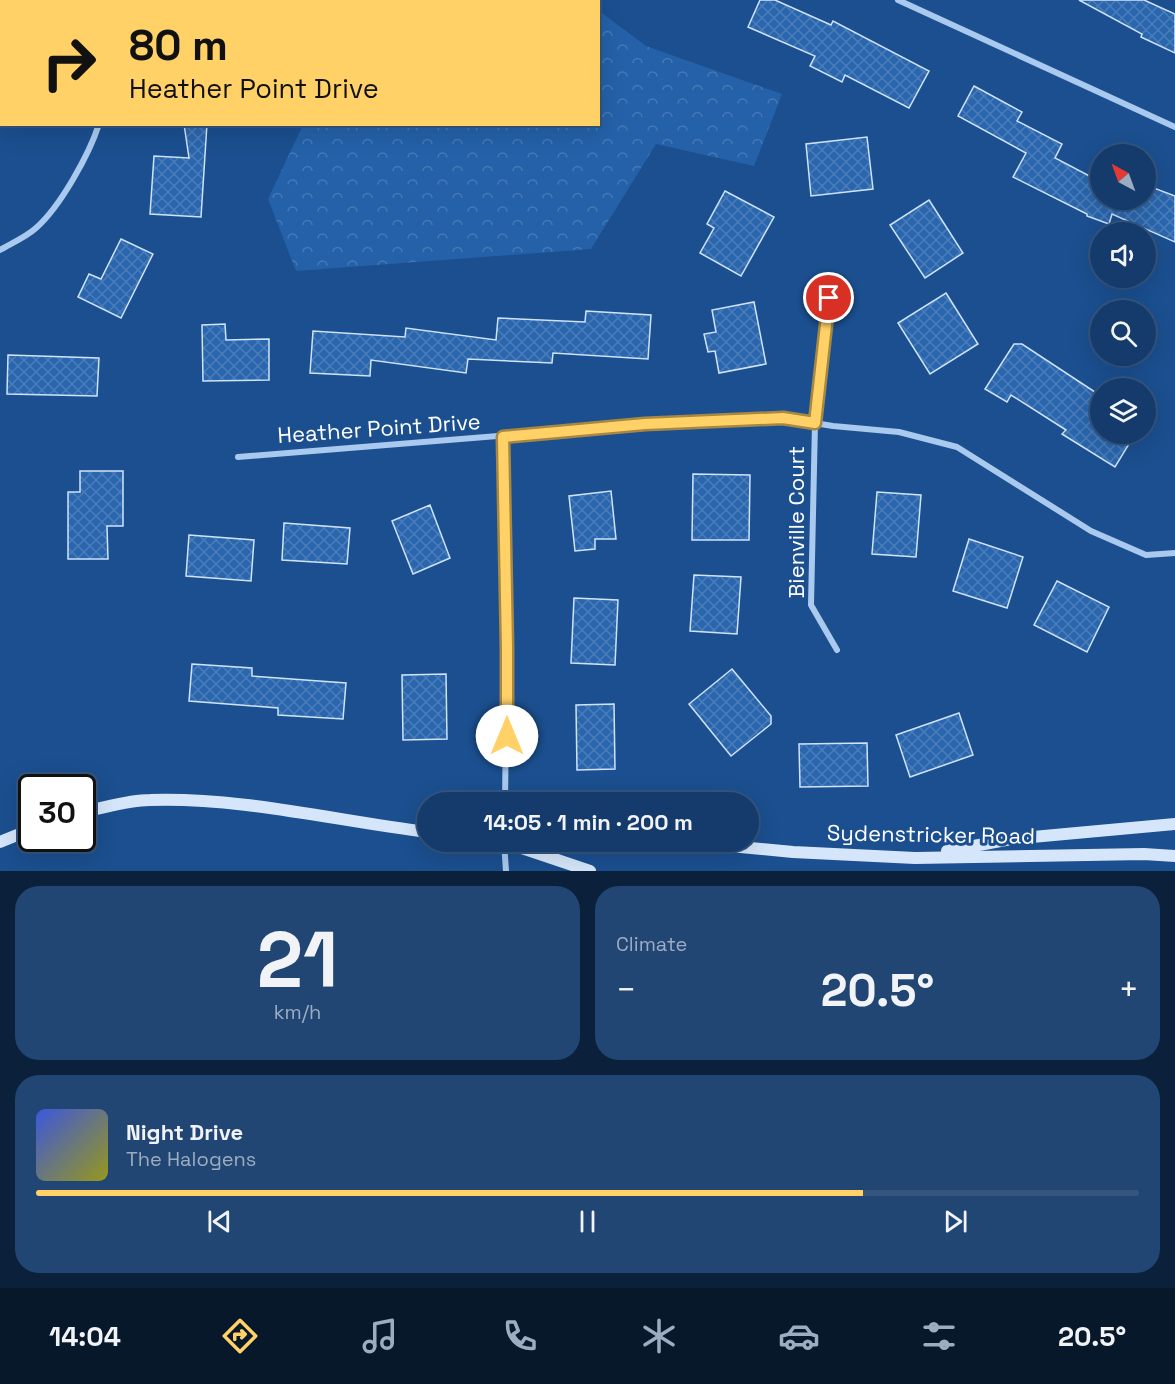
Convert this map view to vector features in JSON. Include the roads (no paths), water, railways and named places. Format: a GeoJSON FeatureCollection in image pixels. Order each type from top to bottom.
{"type":"FeatureCollection","features":[{"type":"Feature","properties":{"kind":"main road"},"geometry":{"type":"LineString","coordinates":[[96,809],[148,800],[243,804],[366,825],[417,831]]}},
{"type":"Feature","properties":{"kind":"main road"},"geometry":{"type":"LineString","coordinates":[[915,858],[1011,839],[1175,824]]}},
{"type":"Feature","properties":{"kind":"main road"},"geometry":{"type":"LineString","coordinates":[[0,842],[18,835]]}},
{"type":"Feature","properties":{"kind":"main road","name":"Sydenstricker Road"},"geometry":{"type":"LineString","coordinates":[[759,849],[915,858],[1144,854],[1175,856]]}},
{"type":"Feature","properties":{"kind":"main road"},"geometry":{"type":"LineString","coordinates":[[534,852],[590,871]]}},
{"type":"Feature","properties":{"kind":"street"},"geometry":{"type":"LineString","coordinates":[[898,0],[1175,127]]}},
{"type":"Feature","properties":{"kind":"street"},"geometry":{"type":"LineString","coordinates":[[0,250],[36,229],[57,205],[98,126]]}},
{"type":"Feature","properties":{"kind":"street","name":"Bienville Court"},"geometry":{"type":"LineString","coordinates":[[831,277],[815,423],[812,605],[837,650]]}},
{"type":"Feature","properties":{"kind":"street","name":"Heather Point Drive"},"geometry":{"type":"LineString","coordinates":[[238,457],[645,424],[783,418],[899,432],[957,447],[1091,531],[1146,555],[1175,553]]}},
{"type":"Feature","properties":{"kind":"street"},"geometry":{"type":"LineString","coordinates":[[503,437],[507,648],[505,792]]}},
{"type":"Feature","properties":{"kind":"street"},"geometry":{"type":"LineString","coordinates":[[505,852],[506,871]]}}]}
